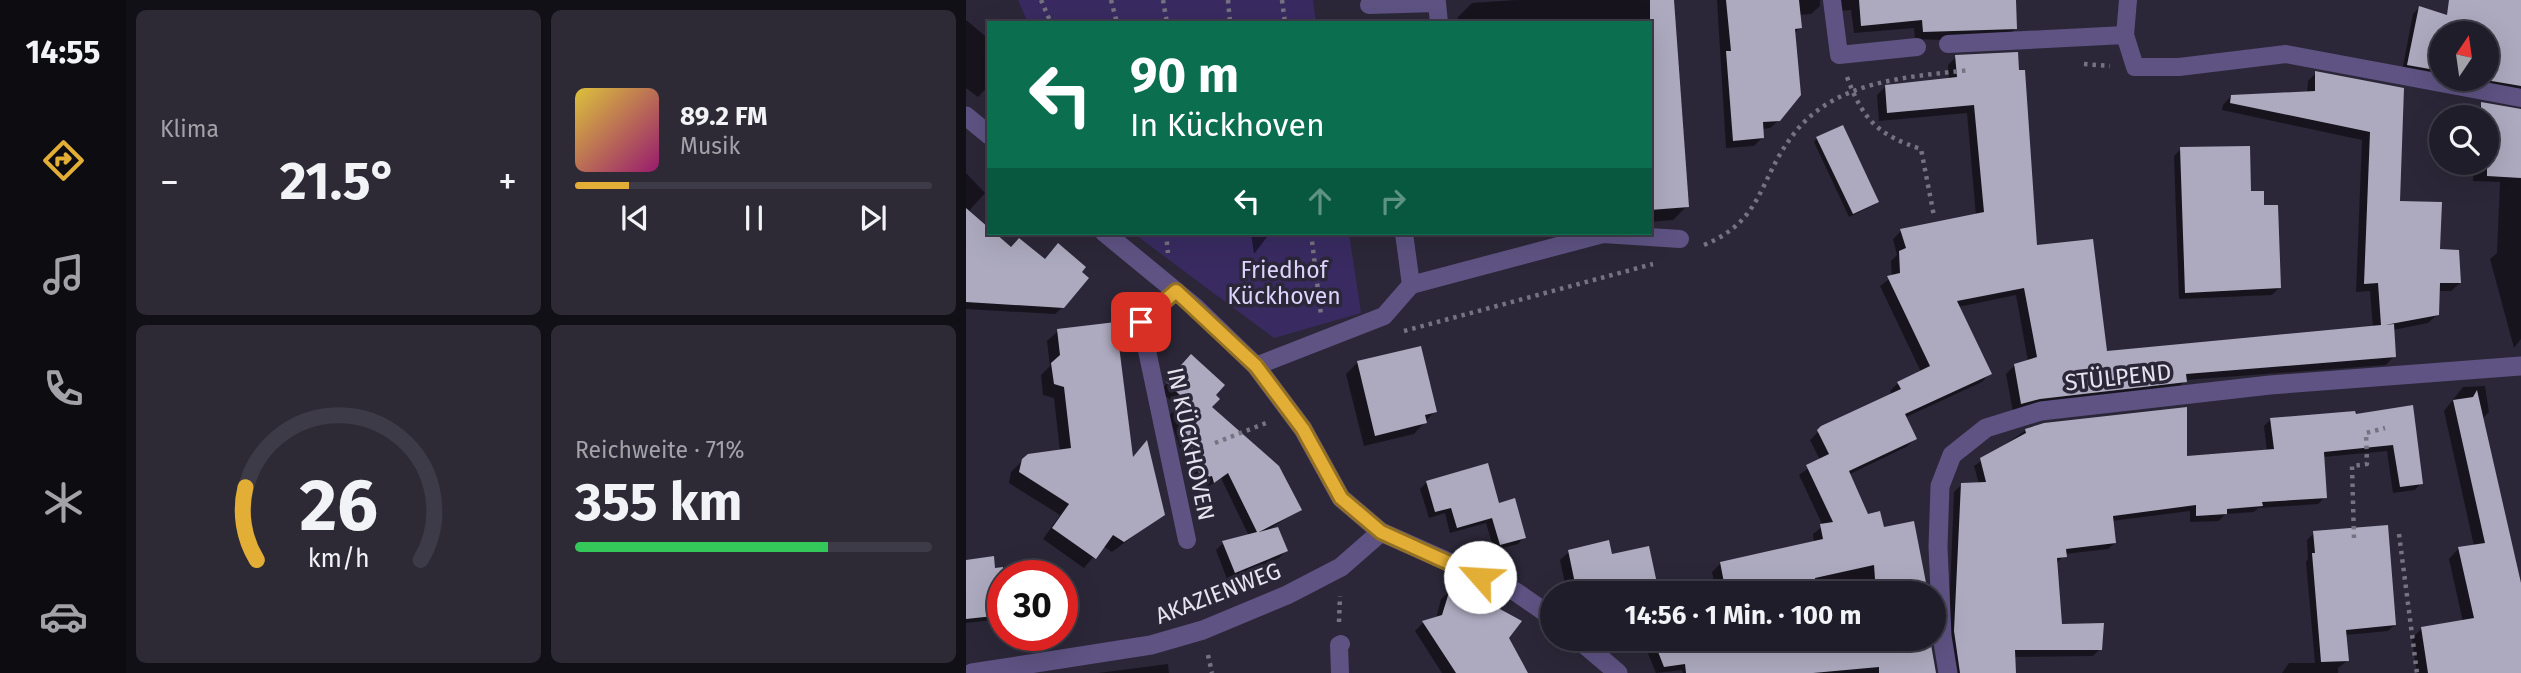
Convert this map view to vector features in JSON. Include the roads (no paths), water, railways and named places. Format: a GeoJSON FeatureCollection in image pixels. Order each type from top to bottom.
{"type":"FeatureCollection","features":[{"type":"Feature","properties":{"kind":"street"},"geometry":{"type":"LineString","coordinates":[[966,117],[987,133]]}},
{"type":"Feature","properties":{"kind":"street"},"geometry":{"type":"LineString","coordinates":[[1107,235],[1176,291],[1256,366],[1291,413],[1341,498],[1381,532],[1516,592],[1540,609]]}},
{"type":"Feature","properties":{"kind":"street","name":"STÜLPEND"},"geometry":{"type":"LineString","coordinates":[[1948,673],[1942,636],[1938,547],[1940,486],[1952,455],[1986,428],[2041,411],[2270,385],[2521,366]]}},
{"type":"Feature","properties":{"kind":"street","name":"AKAZIENWEG"},"geometry":{"type":"LineString","coordinates":[[972,673],[1151,645],[1203,630],[1287,595],[1340,567],[1381,532]]}},
{"type":"Feature","properties":{"kind":"street"},"geometry":{"type":"LineString","coordinates":[[1592,651],[1618,673]]}},
{"type":"Feature","properties":{"kind":"lane"},"geometry":{"type":"LineString","coordinates":[[1832,0],[1839,55],[1917,47]]}},
{"type":"Feature","properties":{"kind":"lane"},"geometry":{"type":"LineString","coordinates":[[2128,0],[2125,35],[2135,67],[2179,67],[2286,54],[2521,98]]}},
{"type":"Feature","properties":{"kind":"lane"},"geometry":{"type":"LineString","coordinates":[[1369,5],[1437,3],[1439,21]]}},
{"type":"Feature","properties":{"kind":"lane"},"geometry":{"type":"LineString","coordinates":[[1948,44],[2125,35]]}},
{"type":"Feature","properties":{"kind":"lane"},"geometry":{"type":"LineString","coordinates":[[1404,235],[1411,285]]}},
{"type":"Feature","properties":{"kind":"lane"},"geometry":{"type":"LineString","coordinates":[[1256,366],[1384,316],[1411,285],[1599,235]]}},
{"type":"Feature","properties":{"kind":"lane"},"geometry":{"type":"LineString","coordinates":[[1619,235],[1681,239]]}},
{"type":"Feature","properties":{"kind":"lane","name":"IN KÜCKHOVEN"},"geometry":{"type":"LineString","coordinates":[[1176,291],[1141,322],[1186,540]]}},
{"type":"Feature","properties":{"kind":"lane"},"geometry":{"type":"LineString","coordinates":[[1340,644],[1340,673]]}},
{"type":"Feature","properties":{"kind":"park label","name":"Friedhof Kückhoven"},"geometry":{"type":"Point","coordinates":[1284,283]}}]}
